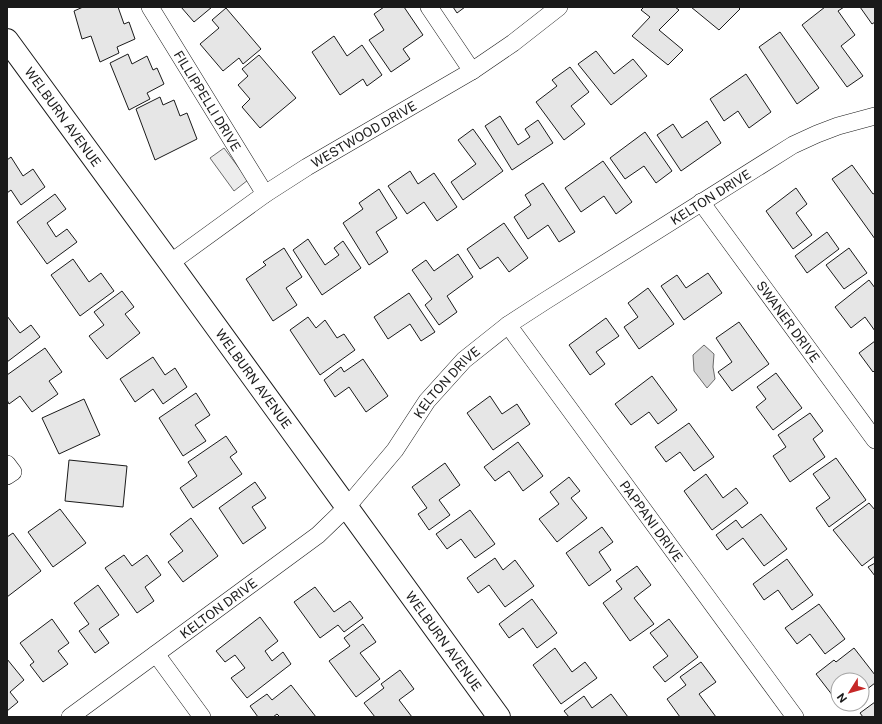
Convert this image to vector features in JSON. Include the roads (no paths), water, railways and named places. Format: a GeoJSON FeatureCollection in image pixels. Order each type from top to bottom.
{"type":"FeatureCollection","features":[{"type":"Feature","properties":{"kind":"main road","name":"WELBURN AVENUE"},"geometry":{"type":"LineString","coordinates":[[7,40],[499,717]]}},
{"type":"Feature","properties":{"kind":"street","name":"FILLIPPELLI DRIVE"},"geometry":{"type":"LineString","coordinates":[[150,7],[265,194]]}},
{"type":"Feature","properties":{"kind":"street"},"geometry":{"type":"LineString","coordinates":[[429,7],[472,71]]}},
{"type":"Feature","properties":{"kind":"street","name":"WESTWOOD DRIVE"},"geometry":{"type":"LineString","coordinates":[[170,263],[265,194],[307,167],[472,71],[513,43],[559,7]]}},
{"type":"Feature","properties":{"kind":"street","name":"KELTON DRIVE"},"geometry":{"type":"LineString","coordinates":[[70,717],[318,535],[346,508],[395,450],[427,401],[442,382],[464,360],[508,325],[793,145],[838,126],[875,116]]}},
{"type":"Feature","properties":{"kind":"street","name":"SWANER DRIVE"},"geometry":{"type":"LineString","coordinates":[[701,202],[875,440]]}},
{"type":"Feature","properties":{"kind":"street","name":"PAPPANI DRIVE"},"geometry":{"type":"LineString","coordinates":[[508,325],[795,717]]}},
{"type":"Feature","properties":{"kind":"street"},"geometry":{"type":"LineString","coordinates":[[156,654],[202,717]]}}]}
